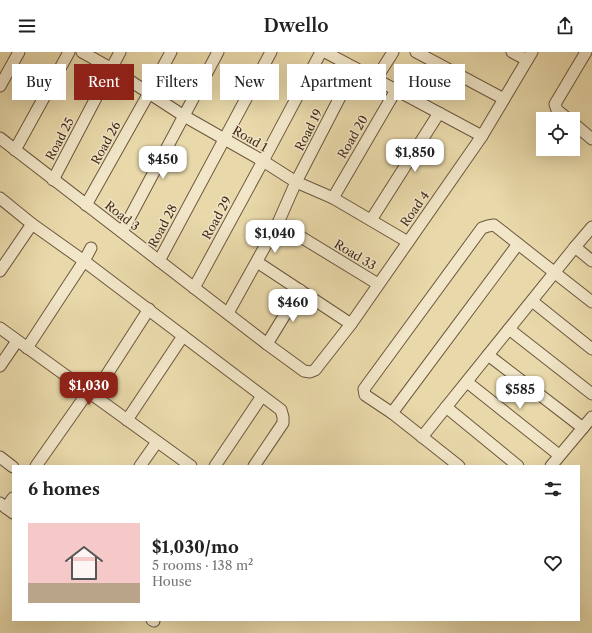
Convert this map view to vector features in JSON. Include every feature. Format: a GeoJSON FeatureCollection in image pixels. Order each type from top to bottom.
{"type":"FeatureCollection","features":[{"type":"Feature","properties":{"kind":"street"},"geometry":{"type":"LineString","coordinates":[[0,86],[20,52]]}},
{"type":"Feature","properties":{"kind":"street"},"geometry":{"type":"LineString","coordinates":[[15,150],[69,52]]}},
{"type":"Feature","properties":{"kind":"street","name":"Road 1"},"geometry":{"type":"LineString","coordinates":[[82,52],[103,64]]}},
{"type":"Feature","properties":{"kind":"street","name":"Road 25"},"geometry":{"type":"LineString","coordinates":[[114,64],[120,52]]}},
{"type":"Feature","properties":{"kind":"street","name":"Road 26"},"geometry":{"type":"LineString","coordinates":[[164,64],[170,52]]}},
{"type":"Feature","properties":{"kind":"street"},"geometry":{"type":"LineString","coordinates":[[122,232],[218,52]]}},
{"type":"Feature","properties":{"kind":"street","name":"Road 28"},"geometry":{"type":"LineString","coordinates":[[159,261],[271,52]]}},
{"type":"Feature","properties":{"kind":"street","name":"Road 29"},"geometry":{"type":"LineString","coordinates":[[194,288],[321,52]]}},
{"type":"Feature","properties":{"kind":"street"},"geometry":{"type":"LineString","coordinates":[[325,52],[348,64]]}},
{"type":"Feature","properties":{"kind":"street"},"geometry":{"type":"LineString","coordinates":[[385,64],[393,52]]}},
{"type":"Feature","properties":{"kind":"street"},"geometry":{"type":"LineString","coordinates":[[416,52],[504,99]]}},
{"type":"Feature","properties":{"kind":"street"},"geometry":{"type":"LineString","coordinates":[[512,52],[530,56]]}},
{"type":"Feature","properties":{"kind":"street"},"geometry":{"type":"LineString","coordinates":[[559,112],[555,104],[586,52]]}},
{"type":"Feature","properties":{"kind":"street","name":"Road 4"},"geometry":{"type":"LineString","coordinates":[[310,372],[315,370],[351,324],[482,136],[530,56]]}},
{"type":"Feature","properties":{"kind":"street","name":"Road 20"},"geometry":{"type":"LineString","coordinates":[[333,198],[394,93]]}},
{"type":"Feature","properties":{"kind":"street","name":"Road 25"},"geometry":{"type":"LineString","coordinates":[[54,180],[96,100]]}},
{"type":"Feature","properties":{"kind":"street","name":"Road 26"},"geometry":{"type":"LineString","coordinates":[[86,205],[144,100]]}},
{"type":"Feature","properties":{"kind":"street","name":"Road 1"},"geometry":{"type":"LineString","coordinates":[[159,100],[296,182],[333,198],[408,242]]}},
{"type":"Feature","properties":{"kind":"street","name":"Road 19"},"geometry":{"type":"LineString","coordinates":[[296,182],[338,100]]}},
{"type":"Feature","properties":{"kind":"street"},"geometry":{"type":"LineString","coordinates":[[415,100],[482,136]]}},
{"type":"Feature","properties":{"kind":"street"},"geometry":{"type":"LineString","coordinates":[[371,220],[439,113]]}},
{"type":"Feature","properties":{"kind":"street"},"geometry":{"type":"LineString","coordinates":[[580,129],[592,139]]}},
{"type":"Feature","properties":{"kind":"street","name":"Road 3"},"geometry":{"type":"LineString","coordinates":[[0,138],[267,344],[304,371],[310,372]]}},
{"type":"Feature","properties":{"kind":"street"},"geometry":{"type":"LineString","coordinates":[[228,313],[278,224],[296,182]]}},
{"type":"Feature","properties":{"kind":"street"},"geometry":{"type":"LineString","coordinates":[[0,198],[32,224],[149,309],[281,410],[283,423],[255,465]]}},
{"type":"Feature","properties":{"kind":"street"},"geometry":{"type":"LineString","coordinates":[[0,271],[32,224]]}},
{"type":"Feature","properties":{"kind":"street","name":"Road 33"},"geometry":{"type":"LineString","coordinates":[[278,224],[378,284]]}},
{"type":"Feature","properties":{"kind":"street"},"geometry":{"type":"LineString","coordinates":[[458,465],[392,413],[365,394],[364,390],[482,228],[494,225],[592,302]]}},
{"type":"Feature","properties":{"kind":"street"},"geometry":{"type":"LineString","coordinates":[[422,437],[592,227]]}},
{"type":"Feature","properties":{"kind":"street"},"geometry":{"type":"LineString","coordinates":[[392,413],[518,244]]}},
{"type":"Feature","properties":{"kind":"street"},"geometry":{"type":"LineString","coordinates":[[575,247],[592,261]]}},
{"type":"Feature","properties":{"kind":"street"},"geometry":{"type":"LineString","coordinates":[[27,348],[91,248]]}},
{"type":"Feature","properties":{"kind":"street"},"geometry":{"type":"LineString","coordinates":[[257,262],[351,324]]}},
{"type":"Feature","properties":{"kind":"street"},"geometry":{"type":"LineString","coordinates":[[267,344],[300,290]]}},
{"type":"Feature","properties":{"kind":"street"},"geometry":{"type":"LineString","coordinates":[[532,301],[592,348]]}},
{"type":"Feature","properties":{"kind":"street"},"geometry":{"type":"LineString","coordinates":[[37,465],[91,394],[149,309]]}},
{"type":"Feature","properties":{"kind":"street"},"geometry":{"type":"LineString","coordinates":[[0,328],[190,465]]}},
{"type":"Feature","properties":{"kind":"street"},"geometry":{"type":"LineString","coordinates":[[509,329],[592,394]]}},
{"type":"Feature","properties":{"kind":"street"},"geometry":{"type":"LineString","coordinates":[[127,420],[183,336]]}},
{"type":"Feature","properties":{"kind":"street"},"geometry":{"type":"LineString","coordinates":[[0,366],[17,341]]}},
{"type":"Feature","properties":{"kind":"street"},"geometry":{"type":"LineString","coordinates":[[488,355],[583,428]]}},
{"type":"Feature","properties":{"kind":"street"},"geometry":{"type":"LineString","coordinates":[[467,382],[559,455]]}},
{"type":"Feature","properties":{"kind":"street"},"geometry":{"type":"LineString","coordinates":[[216,465],[262,396]]}},
{"type":"Feature","properties":{"kind":"street"},"geometry":{"type":"LineString","coordinates":[[446,407],[517,465]]}},
{"type":"Feature","properties":{"kind":"street"},"geometry":{"type":"LineString","coordinates":[[552,465],[592,416]]}},
{"type":"Feature","properties":{"kind":"street"},"geometry":{"type":"LineString","coordinates":[[141,465],[157,442]]}},
{"type":"Feature","properties":{"kind":"street"},"geometry":{"type":"LineString","coordinates":[[0,457],[12,466]]}},
{"type":"Feature","properties":{"kind":"street"},"geometry":{"type":"LineString","coordinates":[[6,508],[12,499]]}}]}
